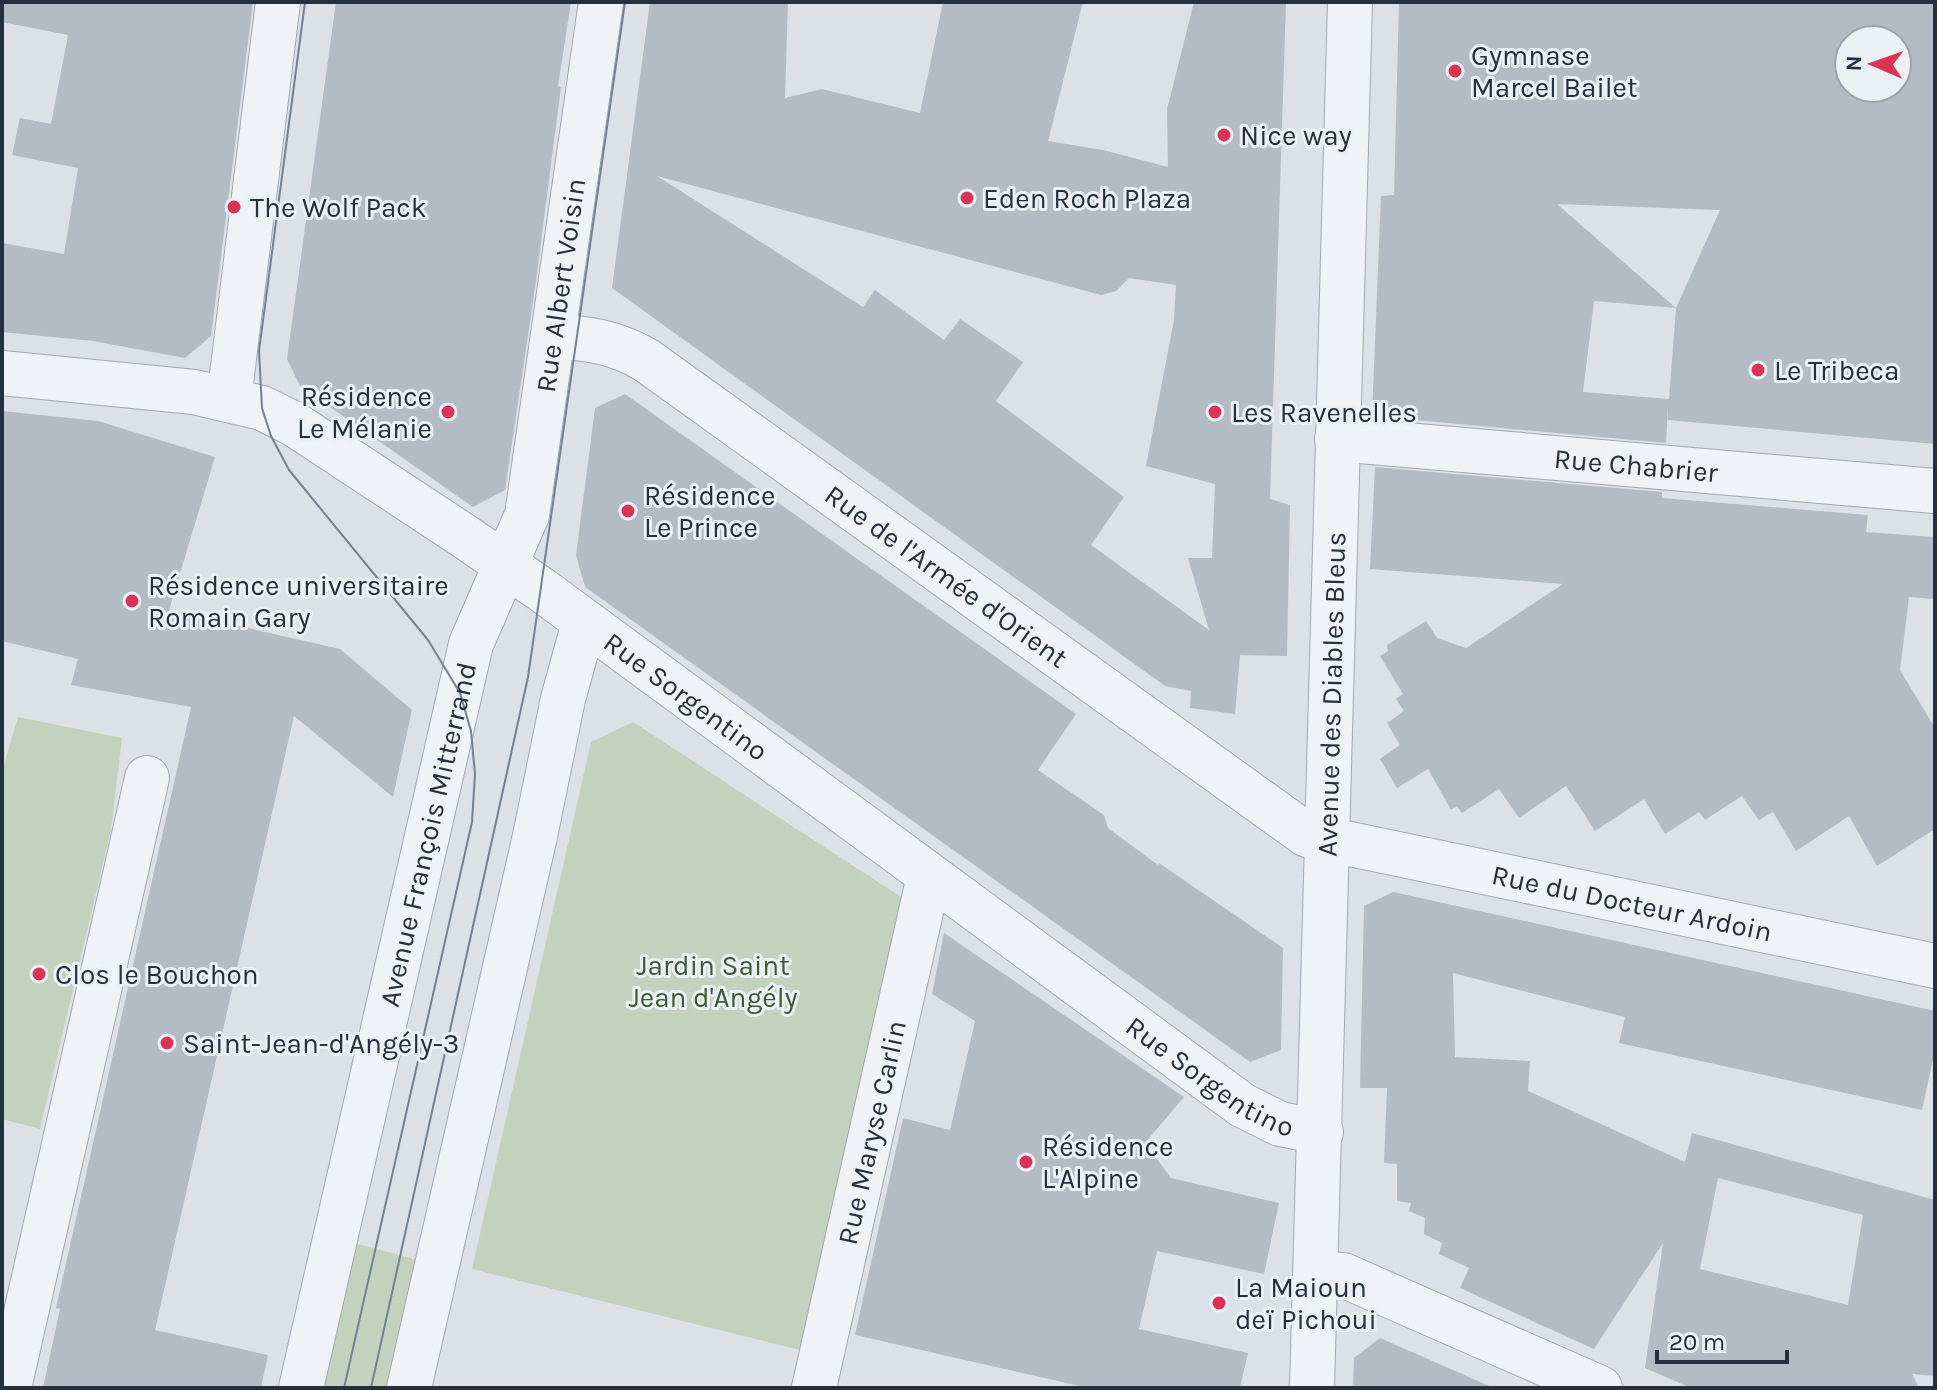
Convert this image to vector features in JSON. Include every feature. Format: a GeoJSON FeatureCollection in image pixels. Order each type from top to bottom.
{"type":"FeatureCollection","features":[{"type":"Feature","properties":{"kind":"street"},"geometry":{"type":"LineString","coordinates":[[229,399],[278,2]]}},
{"type":"Feature","properties":{"kind":"street","name":"Rue Albert Voisin"},"geometry":{"type":"LineString","coordinates":[[505,564],[527,515],[601,2]]}},
{"type":"Feature","properties":{"kind":"street","name":"Avenue des Diables Bleus"},"geometry":{"type":"LineString","coordinates":[[1312,1388],[1350,2]]}},
{"type":"Feature","properties":{"kind":"street","name":"Rue de l'Armée d'Orient"},"geometry":{"type":"LineString","coordinates":[[554,337],[603,340],[646,360],[1283,820],[1307,835],[1328,839]]}},
{"type":"Feature","properties":{"kind":"street","name":"Rue Sorgentino"},"geometry":{"type":"LineString","coordinates":[[2,373],[194,392],[262,408],[294,424],[505,564],[1242,1105],[1280,1124],[1321,1132]]}},
{"type":"Feature","properties":{"kind":"street","name":"Rue Chabrier"},"geometry":{"type":"LineString","coordinates":[[1337,439],[1935,491]]}},
{"type":"Feature","properties":{"kind":"street","name":"Avenue François Mitterrand"},"geometry":{"type":"LineString","coordinates":[[301,1388],[471,644],[505,564]]}},
{"type":"Feature","properties":{"kind":"street"},"geometry":{"type":"LineString","coordinates":[[409,1388],[535,836],[563,699],[584,623]]}},
{"type":"Feature","properties":{"kind":"street"},"geometry":{"type":"LineString","coordinates":[[9,1388],[147,778]]}},
{"type":"Feature","properties":{"kind":"street","name":"Rue du Docteur Ardoin"},"geometry":{"type":"LineString","coordinates":[[1328,839],[1935,966]]}},
{"type":"Feature","properties":{"kind":"street","name":"Rue Maryse Carlin"},"geometry":{"type":"LineString","coordinates":[[814,1388],[929,876]]}},
{"type":"Feature","properties":{"kind":"street"},"geometry":{"type":"LineString","coordinates":[[1316,1274],[1343,1275],[1600,1388]]}},
{"type":"Feature","properties":{"kind":"green space","name":"Clos le Bouchon"},"geometry":{"type":"Polygon","coordinates":[[[18,717],[122,738],[111,830],[40,1129],[2,1119],[2,772],[18,717]]]}},
{"type":"Feature","properties":{"kind":"green space","name":"Jardin Saint Jean d'Angély"},"geometry":{"type":"Polygon","coordinates":[[[633,722],[907,901],[804,1351],[472,1269],[591,742],[633,722]]]}},
{"type":"Feature","properties":{"kind":"green space"},"geometry":{"type":"Polygon","coordinates":[[[346,1241],[422,1261],[394,1388],[313,1388],[346,1241]]]}},
{"type":"Feature","properties":{"kind":"building"},"geometry":{"type":"Polygon","coordinates":[[[2,2],[253,2],[211,336],[185,358],[93,341],[2,332],[2,243],[64,254],[78,168],[12,155],[20,118],[51,124],[68,35],[2,22],[2,2]]]}},
{"type":"Feature","properties":{"kind":"building"},"geometry":{"type":"Polygon","coordinates":[[[336,2],[571,2],[558,86],[561,87],[536,281],[505,490],[473,507],[300,386],[287,359],[336,2]]]}},
{"type":"Feature","properties":{"kind":"building"},"geometry":{"type":"Polygon","coordinates":[[[650,2],[788,2],[785,98],[822,89],[920,113],[943,2],[1083,2],[1048,141],[1103,150],[1168,167],[1167,109],[1194,2],[1286,2],[1270,499],[1290,505],[1287,656],[1240,655],[1235,714],[1190,708],[1191,691],[1165,686],[612,288],[650,2]],[[657,176],[863,307],[875,290],[944,340],[960,319],[1023,362],[996,401],[1124,497],[1091,545],[1209,630],[1188,558],[1212,558],[1215,484],[1146,466],[1174,320],[1176,285],[1129,278],[1116,291],[1101,295],[657,176]]]}},
{"type":"Feature","properties":{"kind":"building"},"geometry":{"type":"Polygon","coordinates":[[[1399,2],[1935,2],[1935,444],[1668,420],[1668,407],[1666,443],[1372,416],[1381,196],[1394,195],[1399,2]],[[1557,204],[1676,308],[1720,210],[1557,204]],[[1594,301],[1583,392],[1669,399],[1676,308],[1594,301]]]}},
{"type":"Feature","properties":{"kind":"building"},"geometry":{"type":"Polygon","coordinates":[[[625,394],[1076,714],[1038,770],[1104,815],[1108,828],[1158,865],[1283,948],[1281,1050],[1250,1062],[585,587],[576,555],[595,408],[625,394]]]}},
{"type":"Feature","properties":{"kind":"building"},"geometry":{"type":"Polygon","coordinates":[[[2,411],[98,421],[215,457],[169,610],[340,649],[412,710],[393,797],[294,716],[155,1330],[268,1355],[261,1388],[43,1388],[60,1309],[56,1308],[191,707],[71,685],[78,659],[2,641],[2,411]]]}},
{"type":"Feature","properties":{"kind":"building"},"geometry":{"type":"Polygon","coordinates":[[[1375,467],[1662,492],[1662,498],[1868,515],[1866,532],[1935,537],[1935,599],[1909,597],[1900,670],[1935,728],[1935,829],[1877,866],[1849,816],[1796,851],[1773,812],[1759,820],[1742,796],[1705,820],[1699,812],[1665,834],[1644,799],[1595,831],[1566,786],[1519,818],[1499,789],[1462,813],[1457,806],[1451,810],[1428,769],[1397,788],[1380,759],[1400,745],[1387,723],[1404,711],[1396,699],[1403,694],[1380,656],[1388,651],[1387,645],[1426,621],[1437,638],[1466,648],[1563,584],[1370,569],[1375,467]]]}},
{"type":"Feature","properties":{"kind":"building"},"geometry":{"type":"Polygon","coordinates":[[[1393,892],[1935,1011],[1935,1050],[1922,1110],[1619,1043],[1625,1017],[1453,973],[1455,1057],[1530,1061],[1528,1091],[1685,1162],[1692,1133],[1935,1200],[1935,1376],[1912,1374],[1919,1388],[1691,1388],[1645,1368],[1663,1243],[1594,1349],[1460,1288],[1469,1268],[1439,1254],[1442,1243],[1424,1234],[1425,1218],[1409,1211],[1411,1203],[1397,1201],[1397,1164],[1384,1163],[1387,1088],[1360,1088],[1364,906],[1393,892]],[[1718,1178],[1700,1269],[1848,1305],[1863,1215],[1718,1178]]]}},
{"type":"Feature","properties":{"kind":"building","name":"Résidence L'Alpine"},"geometry":{"type":"Polygon","coordinates":[[[944,933],[1184,1097],[1145,1143],[1171,1178],[1279,1203],[1264,1274],[1157,1251],[1139,1329],[1248,1353],[1240,1388],[1088,1388],[855,1335],[903,1118],[950,1130],[975,1021],[932,994],[944,933]]]}},
{"type":"Feature","properties":{"kind":"building"},"geometry":{"type":"Polygon","coordinates":[[[1380,1338],[1494,1388],[1353,1388],[1354,1358],[1380,1338]]]}},
{"type":"Feature","properties":{"kind":"tram line"},"geometry":{"type":"LineString","coordinates":[[305,2],[259,351],[262,408],[271,436],[289,470],[428,640],[460,693],[471,731],[475,774],[472,822],[344,1388]]}},
{"type":"Feature","properties":{"kind":"tram line"},"geometry":{"type":"LineString","coordinates":[[371,1388],[528,677],[625,2]]}},
{"type":"Feature","properties":{"kind":"place","name":"Gymnase Marcel Bailet"},"geometry":{"type":"Point","coordinates":[1455,71]}},
{"type":"Feature","properties":{"kind":"place","name":"Nice way"},"geometry":{"type":"Point","coordinates":[1224,135]}},
{"type":"Feature","properties":{"kind":"place","name":"Eden Roch Plaza"},"geometry":{"type":"Point","coordinates":[967,198]}},
{"type":"Feature","properties":{"kind":"place","name":"The Wolf Pack"},"geometry":{"type":"Point","coordinates":[234,207]}},
{"type":"Feature","properties":{"kind":"place","name":"Le Tribeca"},"geometry":{"type":"Point","coordinates":[1758,370]}},
{"type":"Feature","properties":{"kind":"place","name":"Résidence Le Mélanie"},"geometry":{"type":"Point","coordinates":[448,412]}},
{"type":"Feature","properties":{"kind":"place","name":"Les Ravenelles"},"geometry":{"type":"Point","coordinates":[1215,412]}},
{"type":"Feature","properties":{"kind":"place","name":"Résidence Le Prince"},"geometry":{"type":"Point","coordinates":[628,511]}},
{"type":"Feature","properties":{"kind":"place","name":"Résidence universitaire Romain Gary"},"geometry":{"type":"Point","coordinates":[132,601]}},
{"type":"Feature","properties":{"kind":"place","name":"Clos le Bouchon"},"geometry":{"type":"Point","coordinates":[39,974]}},
{"type":"Feature","properties":{"kind":"place","name":"Saint-Jean-d'Angély-3"},"geometry":{"type":"Point","coordinates":[167,1043]}},
{"type":"Feature","properties":{"kind":"place","name":"Résidence L'Alpine"},"geometry":{"type":"Point","coordinates":[1026,1162]}},
{"type":"Feature","properties":{"kind":"place","name":"La Maioun deï Pichoui"},"geometry":{"type":"Point","coordinates":[1219,1303]}}]}
